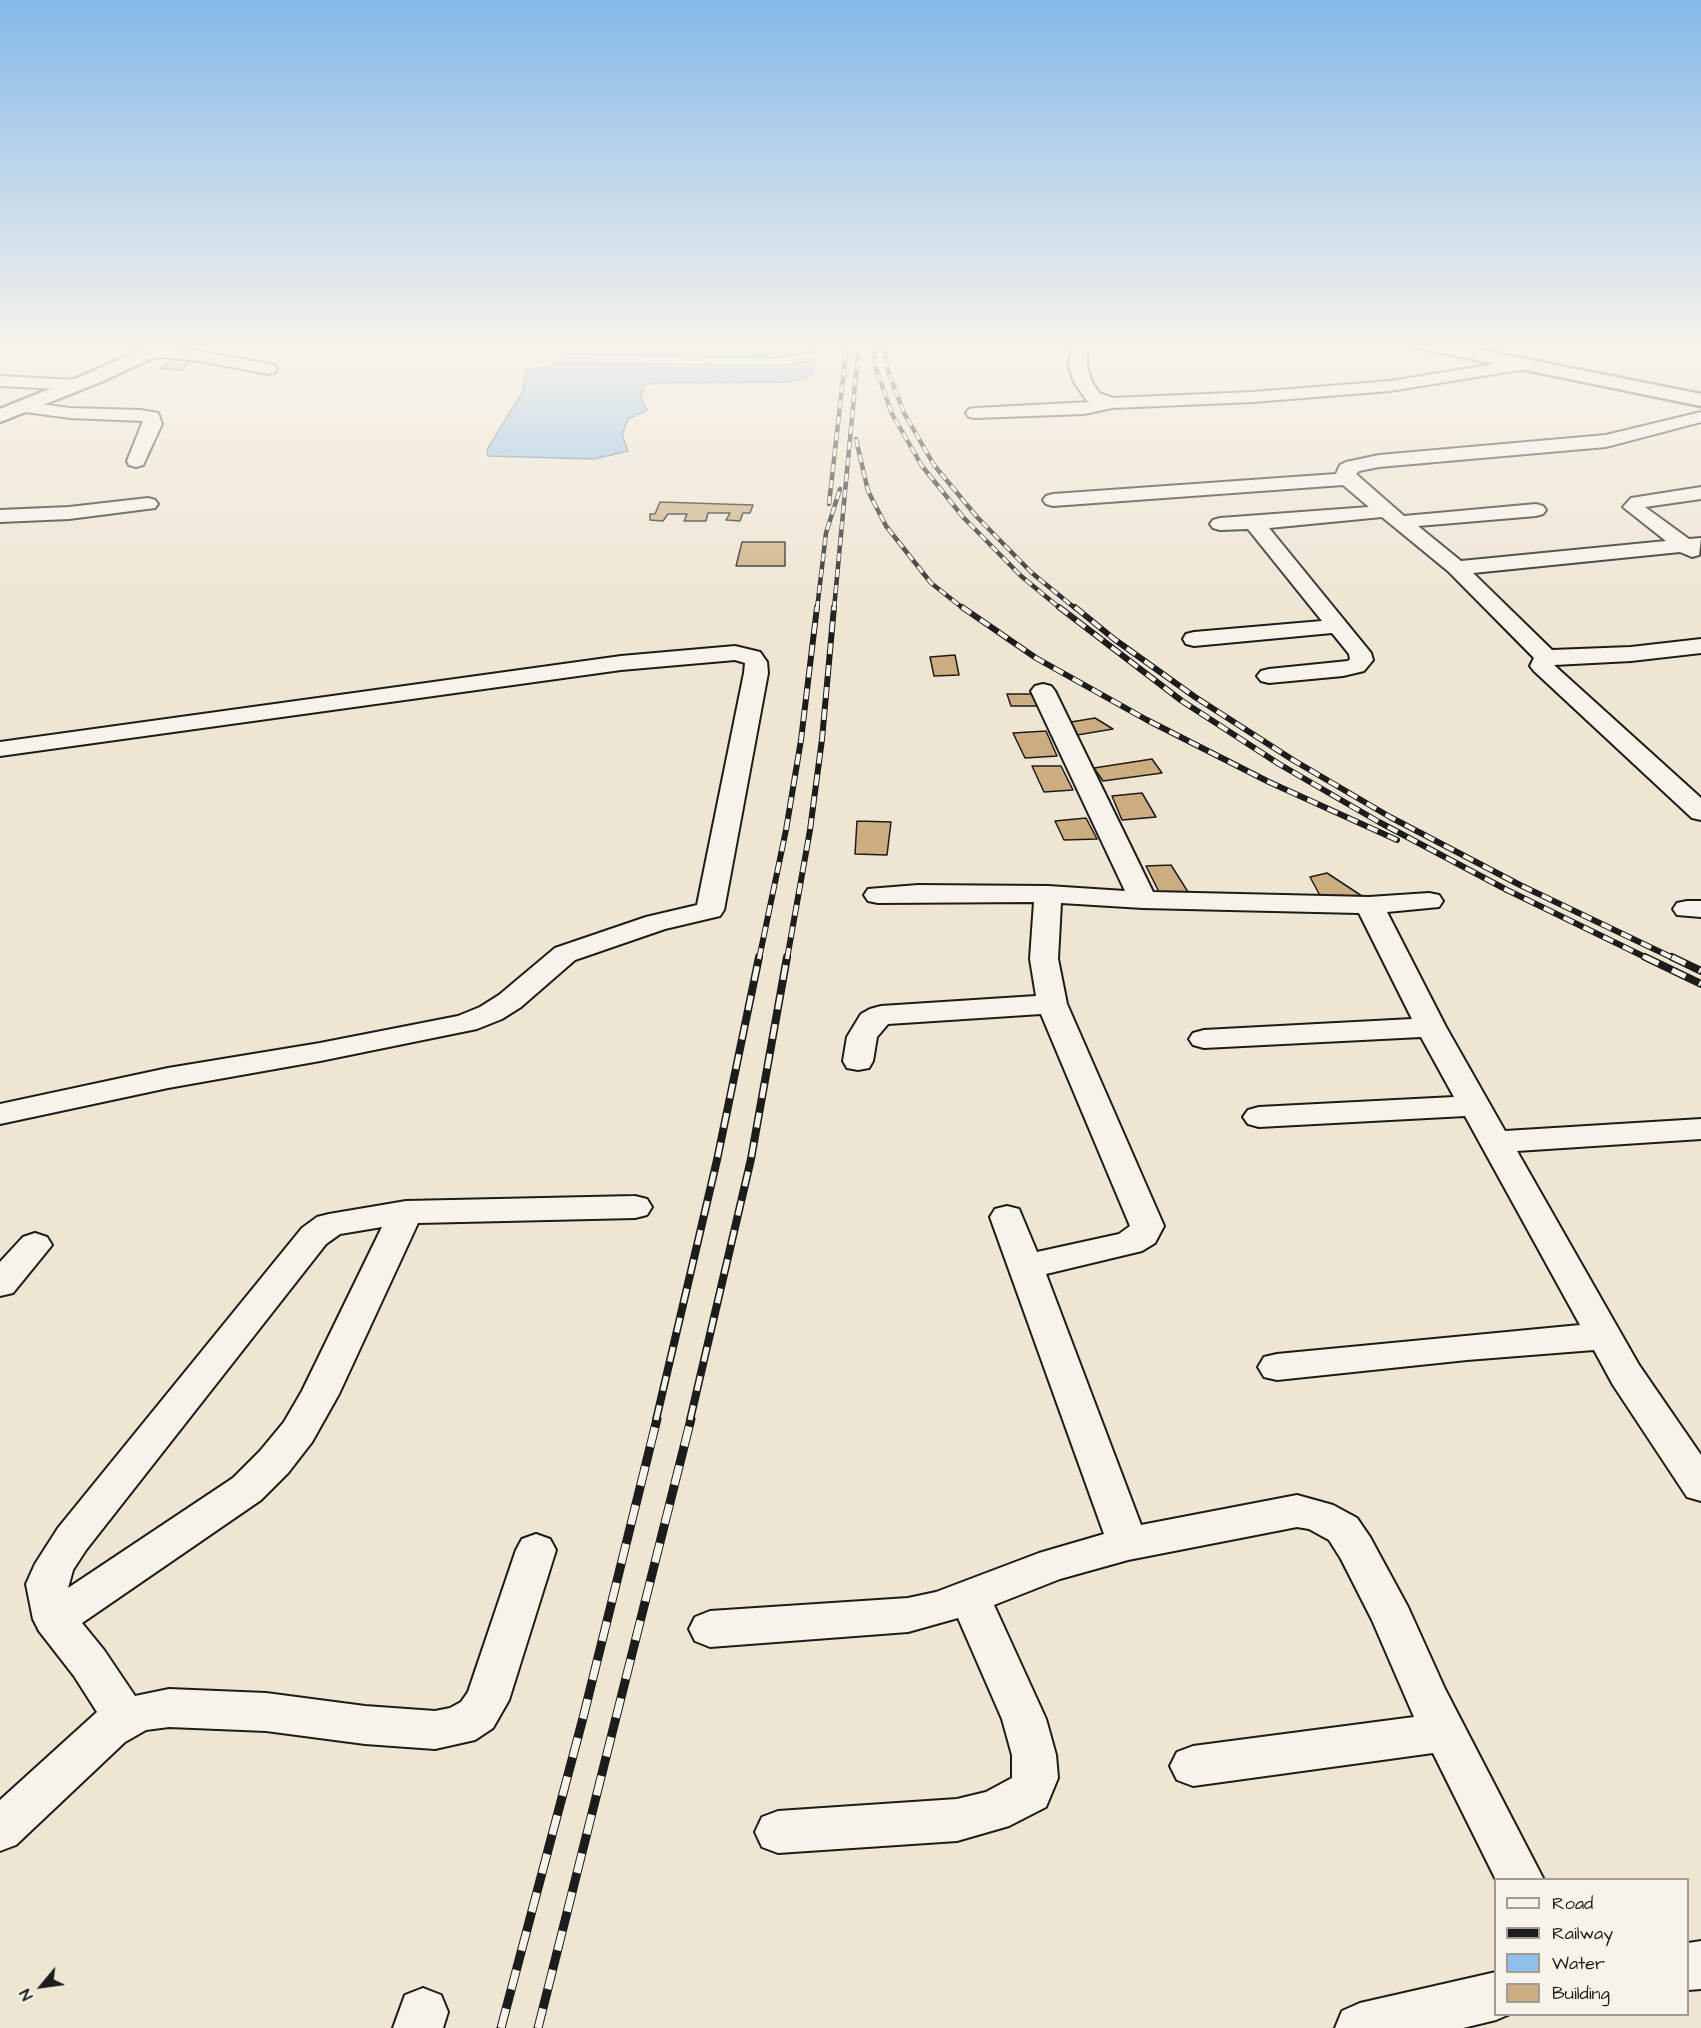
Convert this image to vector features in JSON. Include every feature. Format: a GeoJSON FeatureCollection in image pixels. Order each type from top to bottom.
{"type":"FeatureCollection","features":[{"type":"Feature","properties":{"kind":"street"},"geometry":{"type":"LineString","coordinates":[[136,460],[147,438]]}},
{"type":"Feature","properties":{"kind":"street"},"geometry":{"type":"LineString","coordinates":[[1347,479],[1347,469],[1362,464],[1606,441],[1619,438]]}},
{"type":"Feature","properties":{"kind":"street"},"geometry":{"type":"LineString","coordinates":[[1053,500],[1347,479],[1456,568],[1546,657],[1620,655],[1701,646]]}},
{"type":"Feature","properties":{"kind":"street"},"geometry":{"type":"LineString","coordinates":[[1696,549],[1636,510],[1634,505],[1649,500],[1701,493]]}},
{"type":"Feature","properties":{"kind":"street"},"geometry":{"type":"LineString","coordinates":[[0,516],[69,513],[148,504]]}},
{"type":"Feature","properties":{"kind":"street"},"geometry":{"type":"LineString","coordinates":[[1220,524],[1536,510]]}},
{"type":"Feature","properties":{"kind":"street"},"geometry":{"type":"LineString","coordinates":[[1254,523],[1360,653],[1362,660],[1356,666],[1269,676]]}},
{"type":"Feature","properties":{"kind":"street"},"geometry":{"type":"LineString","coordinates":[[1456,568],[1696,549]]}},
{"type":"Feature","properties":{"kind":"street"},"geometry":{"type":"LineString","coordinates":[[1194,639],[1337,626]]}},
{"type":"Feature","properties":{"kind":"street"},"geometry":{"type":"LineString","coordinates":[[0,749],[621,663],[735,653],[752,657],[756,662],[756,673],[710,910],[656,923],[565,954],[510,1001],[491,1013],[466,1023],[320,1052],[168,1078],[0,1114]]}},
{"type":"Feature","properties":{"kind":"street"},"geometry":{"type":"LineString","coordinates":[[1546,657],[1542,666],[1701,812]]}},
{"type":"Feature","properties":{"kind":"street"},"geometry":{"type":"LineString","coordinates":[[1043,691],[1143,900]]}},
{"type":"Feature","properties":{"kind":"street"},"geometry":{"type":"LineString","coordinates":[[1026,1267],[1122,1246],[1143,1235],[1147,1226],[1052,1004],[1044,959],[1048,894]]}},
{"type":"Feature","properties":{"kind":"street"},"geometry":{"type":"LineString","coordinates":[[878,895],[1048,894],[1143,900],[1369,905],[1429,901]]}},
{"type":"Feature","properties":{"kind":"street"},"geometry":{"type":"LineString","coordinates":[[1369,905],[1431,1028],[1626,1375],[1688,1447],[1701,1486]]}},
{"type":"Feature","properties":{"kind":"street"},"geometry":{"type":"LineString","coordinates":[[858,1061],[862,1037],[872,1020],[881,1015],[1052,1004]]}},
{"type":"Feature","properties":{"kind":"street"},"geometry":{"type":"LineString","coordinates":[[1204,1039],[1431,1028]]}},
{"type":"Feature","properties":{"kind":"street"},"geometry":{"type":"LineString","coordinates":[[1259,1117],[1475,1106]]}},
{"type":"Feature","properties":{"kind":"street"},"geometry":{"type":"LineString","coordinates":[[1495,1142],[1701,1129]]}},
{"type":"Feature","properties":{"kind":"street"},"geometry":{"type":"LineString","coordinates":[[125,1718],[88,1663],[54,1620],[49,1602],[48,1584],[61,1556],[301,1249],[329,1225],[406,1212],[635,1207]]}},
{"type":"Feature","properties":{"kind":"street"},"geometry":{"type":"LineString","coordinates":[[54,1620],[247,1489],[274,1462],[298,1432],[320,1394],[406,1212]]}},
{"type":"Feature","properties":{"kind":"street"},"geometry":{"type":"LineString","coordinates":[[1007,1217],[1128,1544]]}},
{"type":"Feature","properties":{"kind":"street"},"geometry":{"type":"LineString","coordinates":[[0,1284],[35,1245]]}},
{"type":"Feature","properties":{"kind":"street"},"geometry":{"type":"LineString","coordinates":[[1277,1366],[1604,1336]]}},
{"type":"Feature","properties":{"kind":"street"},"geometry":{"type":"LineString","coordinates":[[710,1629],[908,1615],[939,1608],[1053,1565],[1128,1544],[1297,1511],[1319,1516],[1343,1528],[1356,1548],[1393,1619],[1426,1696],[1520,1878]]}},
{"type":"Feature","properties":{"kind":"street"},"geometry":{"type":"LineString","coordinates":[[0,1830],[93,1742],[125,1718],[146,1711],[169,1708],[266,1712],[364,1725],[435,1730],[459,1726],[477,1715],[487,1700],[536,1550]]}},
{"type":"Feature","properties":{"kind":"street"},"geometry":{"type":"LineString","coordinates":[[778,1832],[957,1820],[993,1811],[1030,1793],[1035,1778],[1034,1755],[1024,1719],[970,1597]]}},
{"type":"Feature","properties":{"kind":"street"},"geometry":{"type":"LineString","coordinates":[[1193,1766],[1445,1732]]}},
{"type":"Feature","properties":{"kind":"street"},"geometry":{"type":"LineString","coordinates":[[1360,2028],[1494,1996]]}},
{"type":"Feature","properties":{"kind":"water"},"geometry":{"type":"Polygon","coordinates":[[[495,438],[623,438],[628,451],[594,459],[488,456],[487,450],[495,438]]]}},
{"type":"Feature","properties":{"kind":"building"},"geometry":{"type":"Polygon","coordinates":[[[660,502],[753,505],[750,513],[743,513],[740,521],[726,520],[730,513],[708,513],[706,521],[684,521],[687,514],[668,514],[663,521],[650,520],[650,514],[655,514],[660,502]]]}},
{"type":"Feature","properties":{"kind":"building"},"geometry":{"type":"Polygon","coordinates":[[[742,542],[785,542],[785,566],[736,566],[742,542]]]}},
{"type":"Feature","properties":{"kind":"building"},"geometry":{"type":"Polygon","coordinates":[[[955,655],[959,675],[934,676],[930,657],[955,655]]]}},
{"type":"Feature","properties":{"kind":"building"},"geometry":{"type":"Polygon","coordinates":[[[1007,694],[1038,694],[1045,706],[1011,706],[1007,694]]]}},
{"type":"Feature","properties":{"kind":"building"},"geometry":{"type":"Polygon","coordinates":[[[1095,718],[1113,729],[1077,735],[1071,722],[1095,718]]]}},
{"type":"Feature","properties":{"kind":"building"},"geometry":{"type":"Polygon","coordinates":[[[1046,731],[1057,756],[1025,758],[1013,733],[1046,731]]]}},
{"type":"Feature","properties":{"kind":"building"},"geometry":{"type":"Polygon","coordinates":[[[1152,759],[1162,773],[1103,781],[1094,768],[1152,759]]]}},
{"type":"Feature","properties":{"kind":"building"},"geometry":{"type":"Polygon","coordinates":[[[1032,766],[1061,766],[1073,790],[1044,792],[1032,766]]]}},
{"type":"Feature","properties":{"kind":"building"},"geometry":{"type":"Polygon","coordinates":[[[1142,793],[1156,817],[1122,820],[1112,796],[1142,793]]]}},
{"type":"Feature","properties":{"kind":"building"},"geometry":{"type":"Polygon","coordinates":[[[1086,818],[1097,839],[1064,840],[1055,821],[1086,818]]]}},
{"type":"Feature","properties":{"kind":"building"},"geometry":{"type":"Polygon","coordinates":[[[857,821],[891,822],[887,855],[855,854],[857,821]]]}},
{"type":"Feature","properties":{"kind":"building"},"geometry":{"type":"Polygon","coordinates":[[[1171,865],[1188,892],[1160,894],[1146,866],[1171,865]]]}},
{"type":"Feature","properties":{"kind":"building"},"geometry":{"type":"Polygon","coordinates":[[[1327,873],[1368,900],[1324,903],[1310,877],[1327,873]]]}},
{"type":"Feature","properties":{"kind":"railway"},"geometry":{"type":"LineString","coordinates":[[829,504],[836,438]]}},
{"type":"Feature","properties":{"kind":"railway"},"geometry":{"type":"LineString","coordinates":[[834,609],[850,438]]}},
{"type":"Feature","properties":{"kind":"railway"},"geometry":{"type":"LineString","coordinates":[[906,438],[922,466],[963,517],[1021,576],[1061,609]]}},
{"type":"Feature","properties":{"kind":"railway"},"geometry":{"type":"LineString","coordinates":[[918,438],[934,465],[977,517],[1032,573],[1076,609]]}},
{"type":"Feature","properties":{"kind":"railway"},"geometry":{"type":"LineString","coordinates":[[856,439],[868,491],[886,526],[931,583],[964,609]]}},
{"type":"Feature","properties":{"kind":"railway"},"geometry":{"type":"LineString","coordinates":[[817,609],[826,533],[840,489]]}},
{"type":"Feature","properties":{"kind":"railway"},"geometry":{"type":"LineString","coordinates":[[759,959],[786,830],[801,740],[817,607]]}},
{"type":"Feature","properties":{"kind":"railway"},"geometry":{"type":"LineString","coordinates":[[787,959],[810,830],[822,739],[834,607]]}},
{"type":"Feature","properties":{"kind":"railway"},"geometry":{"type":"LineString","coordinates":[[962,607],[1036,658],[1147,720],[1269,782],[1397,840]]}},
{"type":"Feature","properties":{"kind":"railway"},"geometry":{"type":"LineString","coordinates":[[1059,607],[1182,701],[1279,764],[1379,822],[1507,890],[1649,959]]}},
{"type":"Feature","properties":{"kind":"railway"},"geometry":{"type":"LineString","coordinates":[[1075,607],[1114,639],[1195,697],[1293,760],[1390,817],[1520,885],[1675,959]]}},
{"type":"Feature","properties":{"kind":"railway"},"geometry":{"type":"LineString","coordinates":[[656,1420],[717,1160],[759,957]]}},
{"type":"Feature","properties":{"kind":"railway"},"geometry":{"type":"LineString","coordinates":[[690,1420],[751,1159],[787,957]]}},
{"type":"Feature","properties":{"kind":"railway"},"geometry":{"type":"LineString","coordinates":[[1645,957],[1701,984]]}},
{"type":"Feature","properties":{"kind":"railway"},"geometry":{"type":"LineString","coordinates":[[1672,957],[1701,971]]}},
{"type":"Feature","properties":{"kind":"railway"},"geometry":{"type":"LineString","coordinates":[[501,2028],[583,1718],[657,1419]]}},
{"type":"Feature","properties":{"kind":"railway"},"geometry":{"type":"LineString","coordinates":[[538,2028],[691,1419]]}}]}
